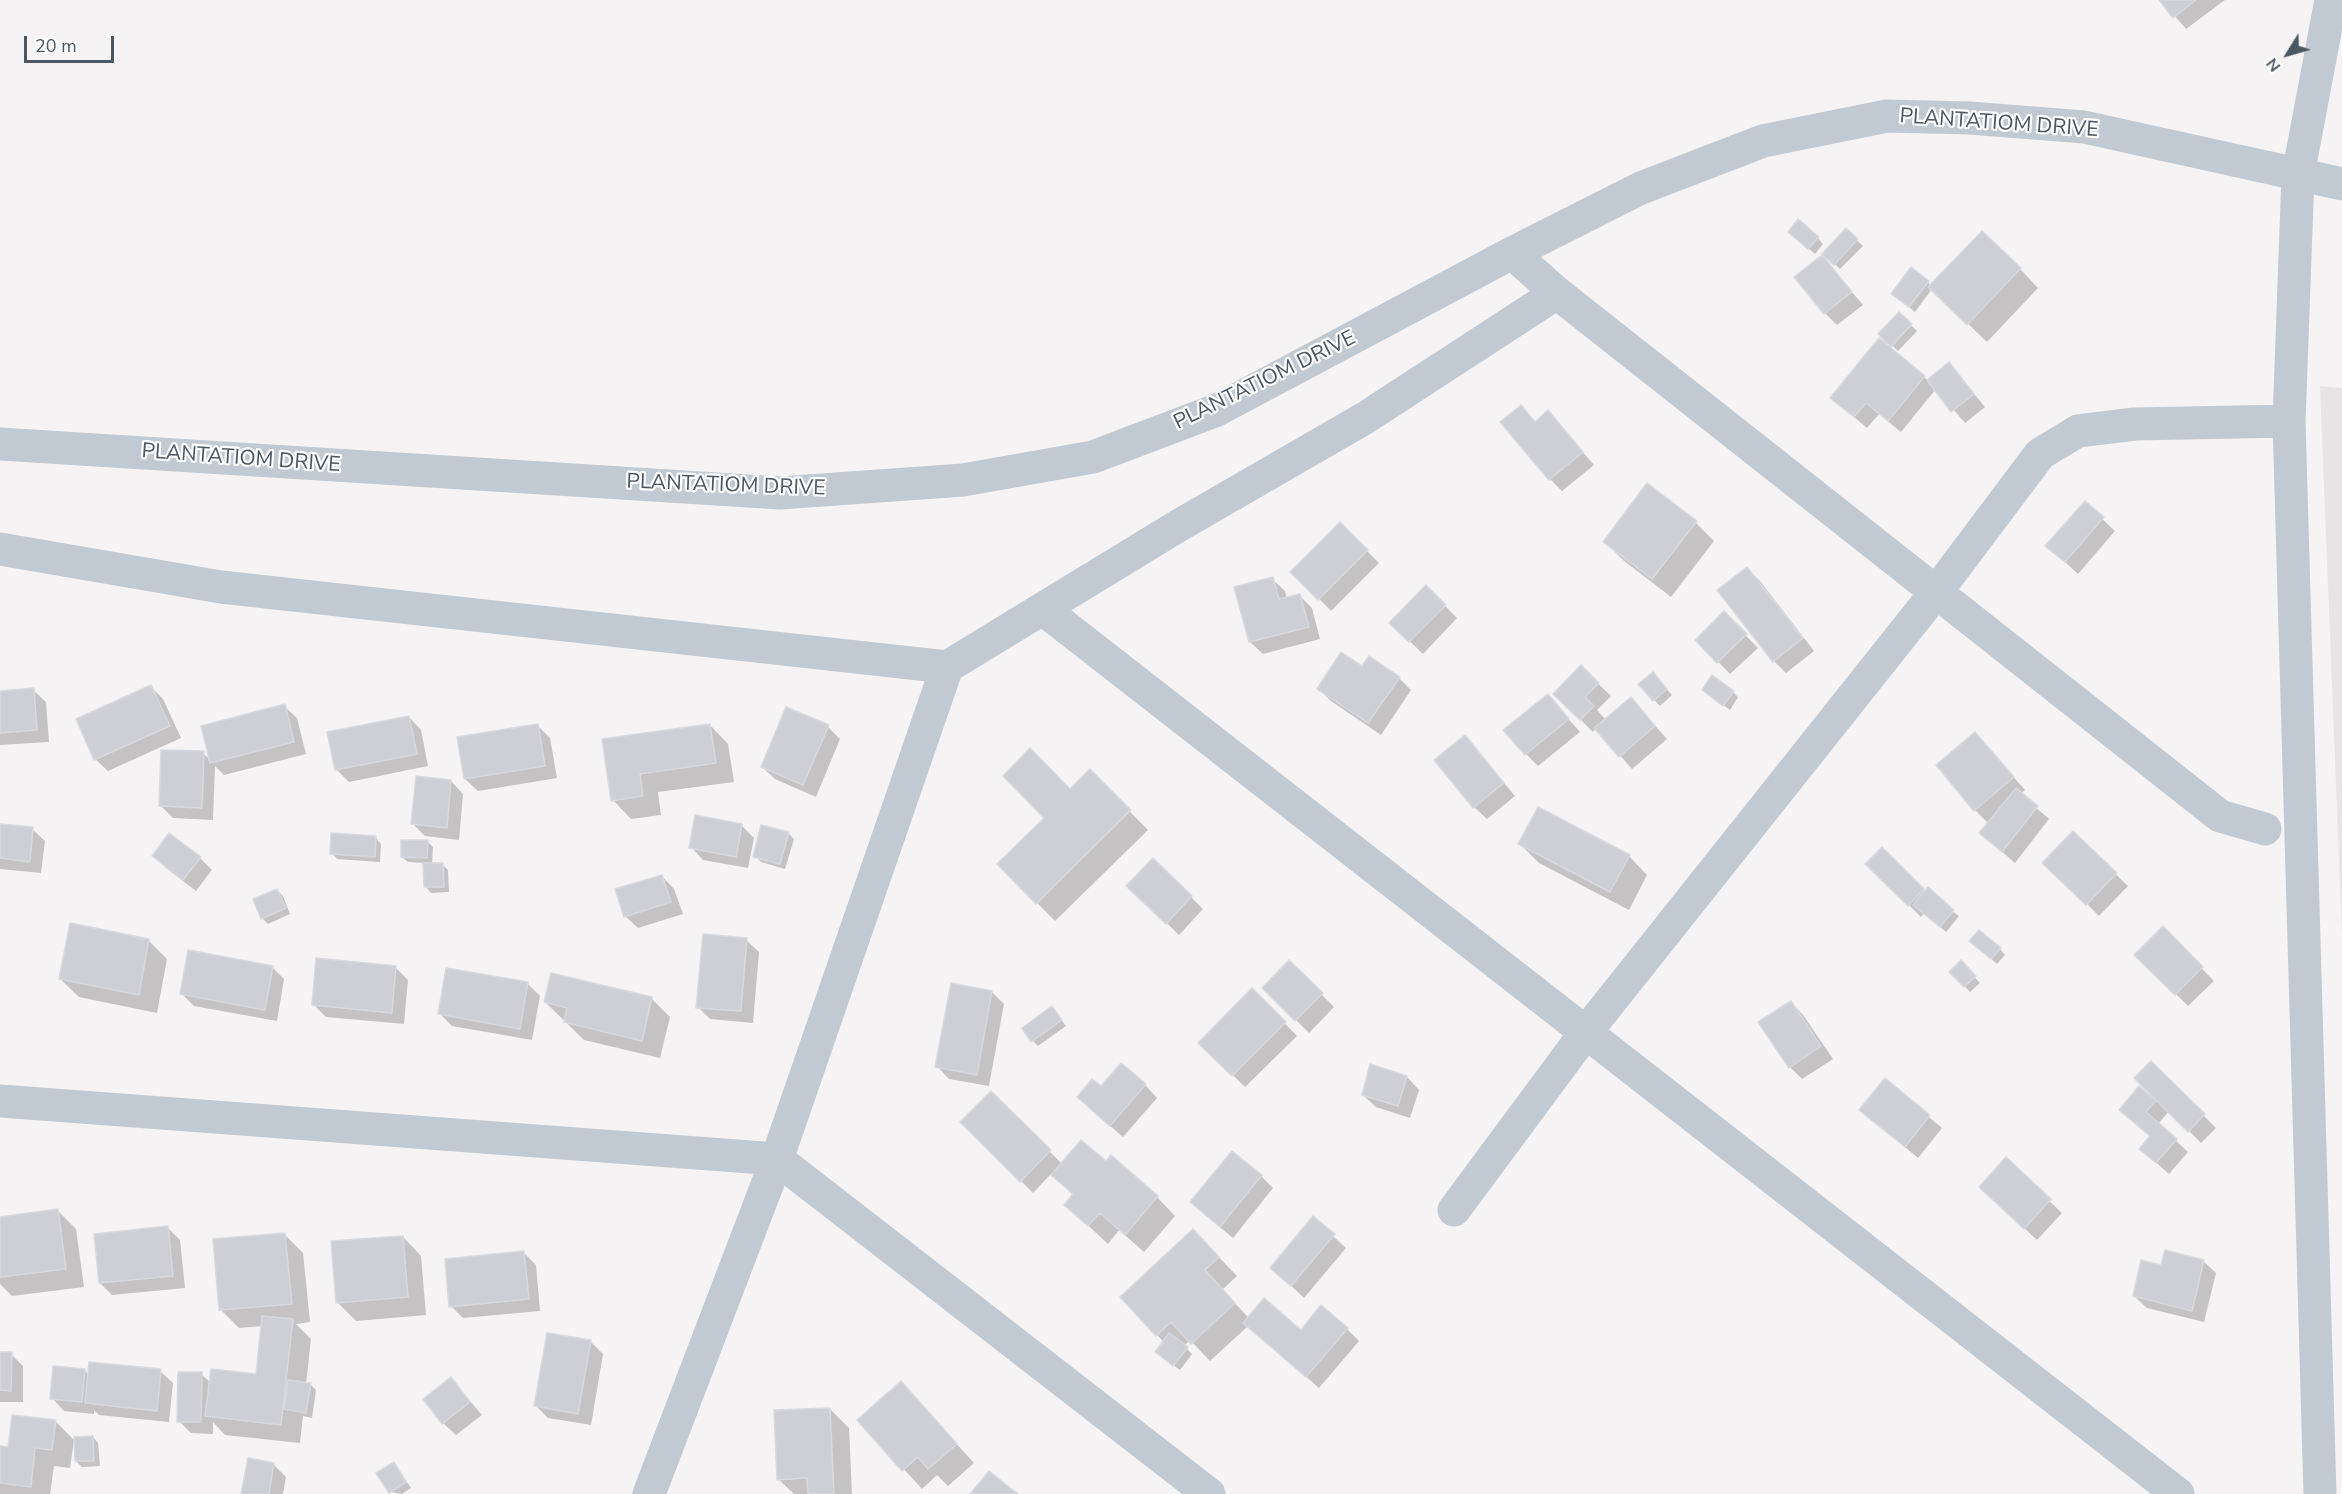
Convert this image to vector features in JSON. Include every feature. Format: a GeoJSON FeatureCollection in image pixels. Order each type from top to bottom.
{"type":"FeatureCollection","features":[{"type":"Feature","properties":{"kind":"street"},"geometry":{"type":"LineString","coordinates":[[2320,1494],[2289,421],[2298,175],[2331,0]]}},
{"type":"Feature","properties":{"kind":"street","name":"PLANTATIOM DRIVE"},"geometry":{"type":"LineString","coordinates":[[0,444],[780,493],[963,480],[1094,458],[1217,410],[1512,253],[1641,188],[1763,141],[1887,117],[1970,118],[2084,127],[2342,184]]}},
{"type":"Feature","properties":{"kind":"street"},"geometry":{"type":"LineString","coordinates":[[1512,253],[1557,293],[2220,816],[2265,828]]}},
{"type":"Feature","properties":{"kind":"street"},"geometry":{"type":"LineString","coordinates":[[0,549],[221,587],[947,667],[1044,610],[1178,526],[1365,418],[1557,293]]}},
{"type":"Feature","properties":{"kind":"street"},"geometry":{"type":"LineString","coordinates":[[1454,1210],[1586,1032],[1936,591],[2040,454],[2078,431],[2135,424],[2289,421]]}},
{"type":"Feature","properties":{"kind":"street"},"geometry":{"type":"LineString","coordinates":[[1044,610],[2178,1494]]}},
{"type":"Feature","properties":{"kind":"street"},"geometry":{"type":"LineString","coordinates":[[650,1494],[777,1159],[947,667]]}},
{"type":"Feature","properties":{"kind":"street"},"geometry":{"type":"LineString","coordinates":[[0,1101],[777,1159],[1209,1494]]}},
{"type":"Feature","properties":{"kind":"shaded area"},"geometry":{"type":"Polygon","coordinates":[[[2320,386],[2342,388],[2342,933],[2320,386]]]}},
{"type":"Feature","properties":{"kind":"building"},"geometry":{"type":"Polygon","coordinates":[[[2159,0],[2196,0],[2173,18],[2159,0]]]}},
{"type":"Feature","properties":{"kind":"building"},"geometry":{"type":"Polygon","coordinates":[[[1798,219],[1819,237],[1808,249],[1788,232],[1798,219]]]}},
{"type":"Feature","properties":{"kind":"building"},"geometry":{"type":"Polygon","coordinates":[[[1846,228],[1858,239],[1834,265],[1822,254],[1846,228]]]}},
{"type":"Feature","properties":{"kind":"building"},"geometry":{"type":"Polygon","coordinates":[[[1982,231],[2021,268],[1967,325],[1928,287],[1982,231]]]}},
{"type":"Feature","properties":{"kind":"building"},"geometry":{"type":"Polygon","coordinates":[[[1822,255],[1852,292],[1824,314],[1794,277],[1822,255]]]}},
{"type":"Feature","properties":{"kind":"building"},"geometry":{"type":"Polygon","coordinates":[[[1911,267],[1929,281],[1909,307],[1891,294],[1911,267]]]}},
{"type":"Feature","properties":{"kind":"building"},"geometry":{"type":"Polygon","coordinates":[[[1899,312],[1912,324],[1891,347],[1878,334],[1899,312]]]}},
{"type":"Feature","properties":{"kind":"building"},"geometry":{"type":"Polygon","coordinates":[[[1879,338],[1925,376],[1888,421],[1866,403],[1854,417],[1830,398],[1879,338]]]}},
{"type":"Feature","properties":{"kind":"building"},"geometry":{"type":"Polygon","coordinates":[[[1949,362],[1974,394],[1951,412],[1927,380],[1949,362]]]}},
{"type":"Feature","properties":{"kind":"building"},"geometry":{"type":"Polygon","coordinates":[[[1521,405],[1535,422],[1548,410],[1583,452],[1549,480],[1500,422],[1521,405]]]}},
{"type":"Feature","properties":{"kind":"building"},"geometry":{"type":"Polygon","coordinates":[[[1647,483],[1697,521],[1652,579],[1603,542],[1647,483]]]}},
{"type":"Feature","properties":{"kind":"building"},"geometry":{"type":"Polygon","coordinates":[[[2085,501],[2104,517],[2065,562],[2045,546],[2085,501]]]}},
{"type":"Feature","properties":{"kind":"building"},"geometry":{"type":"Polygon","coordinates":[[[1340,522],[1368,550],[1318,600],[1290,572],[1340,522]]]}},
{"type":"Feature","properties":{"kind":"building"},"geometry":{"type":"Polygon","coordinates":[[[1747,567],[1803,638],[1773,662],[1717,590],[1747,567]]]}},
{"type":"Feature","properties":{"kind":"building"},"geometry":{"type":"Polygon","coordinates":[[[1273,577],[1279,599],[1300,594],[1309,627],[1249,642],[1234,587],[1273,577]]]}},
{"type":"Feature","properties":{"kind":"building"},"geometry":{"type":"Polygon","coordinates":[[[1426,585],[1446,605],[1409,642],[1389,623],[1426,585]]]}},
{"type":"Feature","properties":{"kind":"building"},"geometry":{"type":"Polygon","coordinates":[[[1724,611],[1747,634],[1717,663],[1695,640],[1724,611]]]}},
{"type":"Feature","properties":{"kind":"building"},"geometry":{"type":"Polygon","coordinates":[[[1341,652],[1362,666],[1369,656],[1400,677],[1368,723],[1317,689],[1341,652]]]}},
{"type":"Feature","properties":{"kind":"building"},"geometry":{"type":"Polygon","coordinates":[[[1581,665],[1599,683],[1585,697],[1594,706],[1580,720],[1553,694],[1581,665]]]}},
{"type":"Feature","properties":{"kind":"building"},"geometry":{"type":"Polygon","coordinates":[[[1653,672],[1667,689],[1653,701],[1638,684],[1653,672]]]}},
{"type":"Feature","properties":{"kind":"building"},"geometry":{"type":"Polygon","coordinates":[[[1712,675],[1734,691],[1723,706],[1702,690],[1712,675]]]}},
{"type":"Feature","properties":{"kind":"building"},"geometry":{"type":"Polygon","coordinates":[[[151,685],[170,726],[94,760],[76,719],[151,685]]]}},
{"type":"Feature","properties":{"kind":"building"},"geometry":{"type":"Polygon","coordinates":[[[34,688],[37,730],[0,733],[0,691],[34,688]]]}},
{"type":"Feature","properties":{"kind":"building"},"geometry":{"type":"Polygon","coordinates":[[[1548,694],[1569,719],[1525,755],[1503,730],[1548,694]]]}},
{"type":"Feature","properties":{"kind":"building"},"geometry":{"type":"Polygon","coordinates":[[[1631,697],[1655,726],[1619,757],[1594,728],[1631,697]]]}},
{"type":"Feature","properties":{"kind":"building"},"geometry":{"type":"Polygon","coordinates":[[[285,704],[294,742],[210,763],[201,726],[285,704]]]}},
{"type":"Feature","properties":{"kind":"building"},"geometry":{"type":"Polygon","coordinates":[[[786,707],[829,725],[803,785],[761,767],[786,707]]]}},
{"type":"Feature","properties":{"kind":"building"},"geometry":{"type":"Polygon","coordinates":[[[409,716],[417,754],[335,770],[327,732],[409,716]]]}},
{"type":"Feature","properties":{"kind":"building"},"geometry":{"type":"Polygon","coordinates":[[[538,724],[545,766],[464,779],[457,737],[538,724]]]}},
{"type":"Feature","properties":{"kind":"building"},"geometry":{"type":"Polygon","coordinates":[[[710,724],[716,763],[640,774],[643,796],[611,801],[602,739],[710,724]]]}},
{"type":"Feature","properties":{"kind":"building"},"geometry":{"type":"Polygon","coordinates":[[[1975,732],[2014,777],[1974,811],[1936,765],[1975,732]]]}},
{"type":"Feature","properties":{"kind":"building"},"geometry":{"type":"Polygon","coordinates":[[[1465,735],[1504,783],[1473,808],[1434,760],[1465,735]]]}},
{"type":"Feature","properties":{"kind":"building"},"geometry":{"type":"Polygon","coordinates":[[[1030,748],[1070,789],[1090,769],[1131,810],[1036,904],[997,864],[1044,818],[1003,776],[1030,748]]]}},
{"type":"Feature","properties":{"kind":"building"},"geometry":{"type":"Polygon","coordinates":[[[161,750],[204,751],[202,808],[159,806],[161,750]]]}},
{"type":"Feature","properties":{"kind":"building"},"geometry":{"type":"Polygon","coordinates":[[[416,776],[451,780],[447,828],[411,824],[416,776]]]}},
{"type":"Feature","properties":{"kind":"building"},"geometry":{"type":"Polygon","coordinates":[[[2016,788],[2038,806],[2002,852],[1979,833],[2016,788]]]}},
{"type":"Feature","properties":{"kind":"building"},"geometry":{"type":"Polygon","coordinates":[[[1538,807],[1630,855],[1610,892],[1518,844],[1538,807]]]}},
{"type":"Feature","properties":{"kind":"building"},"geometry":{"type":"Polygon","coordinates":[[[695,815],[742,824],[736,857],[689,848],[695,815]]]}},
{"type":"Feature","properties":{"kind":"building"},"geometry":{"type":"Polygon","coordinates":[[[0,824],[33,827],[30,862],[0,858],[0,824]]]}},
{"type":"Feature","properties":{"kind":"building"},"geometry":{"type":"Polygon","coordinates":[[[761,825],[789,832],[780,864],[753,857],[761,825]]]}},
{"type":"Feature","properties":{"kind":"building"},"geometry":{"type":"Polygon","coordinates":[[[2073,831],[2117,873],[2086,905],[2042,863],[2073,831]]]}},
{"type":"Feature","properties":{"kind":"building"},"geometry":{"type":"Polygon","coordinates":[[[169,833],[201,857],[183,880],[152,856],[169,833]]]}},
{"type":"Feature","properties":{"kind":"building"},"geometry":{"type":"Polygon","coordinates":[[[331,833],[376,836],[375,857],[330,854],[331,833]]]}},
{"type":"Feature","properties":{"kind":"building"},"geometry":{"type":"Polygon","coordinates":[[[401,840],[428,840],[427,858],[401,857],[401,840]]]}},
{"type":"Feature","properties":{"kind":"building"},"geometry":{"type":"Polygon","coordinates":[[[1882,847],[1924,889],[1908,906],[1865,864],[1882,847]]]}},
{"type":"Feature","properties":{"kind":"building"},"geometry":{"type":"Polygon","coordinates":[[[1153,858],[1192,896],[1166,924],[1126,886],[1153,858]]]}},
{"type":"Feature","properties":{"kind":"building"},"geometry":{"type":"Polygon","coordinates":[[[423,863],[443,863],[444,887],[424,887],[423,863]]]}},
{"type":"Feature","properties":{"kind":"building"},"geometry":{"type":"Polygon","coordinates":[[[662,875],[671,902],[624,917],[615,889],[662,875]]]}},
{"type":"Feature","properties":{"kind":"building"},"geometry":{"type":"Polygon","coordinates":[[[1928,887],[1954,910],[1940,927],[1913,905],[1928,887]]]}},
{"type":"Feature","properties":{"kind":"building"},"geometry":{"type":"Polygon","coordinates":[[[277,889],[286,908],[261,919],[253,899],[277,889]]]}},
{"type":"Feature","properties":{"kind":"building"},"geometry":{"type":"Polygon","coordinates":[[[70,923],[149,939],[139,995],[59,979],[70,923]]]}},
{"type":"Feature","properties":{"kind":"building"},"geometry":{"type":"Polygon","coordinates":[[[2163,926],[2203,967],[2175,995],[2134,955],[2163,926]]]}},
{"type":"Feature","properties":{"kind":"building"},"geometry":{"type":"Polygon","coordinates":[[[1979,930],[2001,948],[1991,959],[1969,941],[1979,930]]]}},
{"type":"Feature","properties":{"kind":"building"},"geometry":{"type":"Polygon","coordinates":[[[703,934],[747,938],[741,1011],[696,1008],[703,934]]]}},
{"type":"Feature","properties":{"kind":"building"},"geometry":{"type":"Polygon","coordinates":[[[188,950],[273,966],[265,1010],[180,994],[188,950]]]}},
{"type":"Feature","properties":{"kind":"building"},"geometry":{"type":"Polygon","coordinates":[[[316,958],[396,966],[392,1013],[312,1005],[316,958]]]}},
{"type":"Feature","properties":{"kind":"building"},"geometry":{"type":"Polygon","coordinates":[[[1289,960],[1323,993],[1295,1021],[1262,988],[1289,960]]]}},
{"type":"Feature","properties":{"kind":"building"},"geometry":{"type":"Polygon","coordinates":[[[1961,960],[1976,976],[1964,987],[1949,972],[1961,960]]]}},
{"type":"Feature","properties":{"kind":"building"},"geometry":{"type":"Polygon","coordinates":[[[446,968],[528,982],[520,1029],[438,1014],[446,968]]]}},
{"type":"Feature","properties":{"kind":"building"},"geometry":{"type":"Polygon","coordinates":[[[551,973],[652,997],[642,1041],[564,1022],[567,1008],[544,1002],[551,973]]]}},
{"type":"Feature","properties":{"kind":"building"},"geometry":{"type":"Polygon","coordinates":[[[951,983],[992,991],[977,1075],[935,1067],[951,983]]]}},
{"type":"Feature","properties":{"kind":"building"},"geometry":{"type":"Polygon","coordinates":[[[1252,988],[1286,1022],[1232,1076],[1198,1043],[1252,988]]]}},
{"type":"Feature","properties":{"kind":"building"},"geometry":{"type":"Polygon","coordinates":[[[1791,1001],[1821,1046],[1789,1068],[1758,1022],[1791,1001]]]}},
{"type":"Feature","properties":{"kind":"building"},"geometry":{"type":"Polygon","coordinates":[[[1052,1006],[1062,1020],[1031,1042],[1022,1028],[1052,1006]]]}},
{"type":"Feature","properties":{"kind":"building"},"geometry":{"type":"Polygon","coordinates":[[[2151,1061],[2205,1114],[2188,1132],[2134,1078],[2151,1061]]]}},
{"type":"Feature","properties":{"kind":"building"},"geometry":{"type":"Polygon","coordinates":[[[1121,1063],[1146,1084],[1110,1126],[1077,1097],[1092,1079],[1101,1086],[1121,1063]]]}},
{"type":"Feature","properties":{"kind":"building"},"geometry":{"type":"Polygon","coordinates":[[[1370,1064],[1407,1076],[1398,1106],[1362,1095],[1370,1064]]]}},
{"type":"Feature","properties":{"kind":"building"},"geometry":{"type":"Polygon","coordinates":[[[1885,1078],[1930,1115],[1905,1147],[1859,1110],[1885,1078]]]}},
{"type":"Feature","properties":{"kind":"building"},"geometry":{"type":"Polygon","coordinates":[[[2139,1086],[2156,1100],[2146,1112],[2177,1139],[2156,1163],[2139,1149],[2150,1136],[2119,1110],[2139,1086]]]}},
{"type":"Feature","properties":{"kind":"building"},"geometry":{"type":"Polygon","coordinates":[[[991,1091],[1051,1150],[1020,1182],[960,1122],[991,1091]]]}},
{"type":"Feature","properties":{"kind":"building"},"geometry":{"type":"Polygon","coordinates":[[[1081,1140],[1106,1161],[1111,1155],[1158,1196],[1125,1235],[1100,1213],[1088,1226],[1064,1205],[1073,1194],[1051,1175],[1081,1140]]]}},
{"type":"Feature","properties":{"kind":"building"},"geometry":{"type":"Polygon","coordinates":[[[1232,1151],[1262,1175],[1220,1227],[1190,1202],[1232,1151]]]}},
{"type":"Feature","properties":{"kind":"building"},"geometry":{"type":"Polygon","coordinates":[[[2006,1157],[2051,1199],[2024,1229],[1979,1187],[2006,1157]]]}},
{"type":"Feature","properties":{"kind":"building"},"geometry":{"type":"Polygon","coordinates":[[[58,1209],[66,1269],[0,1277],[0,1217],[58,1209]]]}},
{"type":"Feature","properties":{"kind":"building"},"geometry":{"type":"Polygon","coordinates":[[[1313,1216],[1335,1234],[1291,1286],[1270,1268],[1313,1216]]]}},
{"type":"Feature","properties":{"kind":"building"},"geometry":{"type":"Polygon","coordinates":[[[168,1226],[173,1276],[99,1283],[94,1234],[168,1226]]]}},
{"type":"Feature","properties":{"kind":"building"},"geometry":{"type":"Polygon","coordinates":[[[1193,1229],[1219,1257],[1205,1270],[1235,1303],[1191,1344],[1171,1322],[1156,1336],[1120,1297],[1193,1229]]]}},
{"type":"Feature","properties":{"kind":"building"},"geometry":{"type":"Polygon","coordinates":[[[285,1233],[292,1304],[219,1310],[213,1239],[285,1233]]]}},
{"type":"Feature","properties":{"kind":"building"},"geometry":{"type":"Polygon","coordinates":[[[403,1236],[408,1297],[336,1303],[331,1241],[403,1236]]]}},
{"type":"Feature","properties":{"kind":"building"},"geometry":{"type":"Polygon","coordinates":[[[2165,1250],[2204,1260],[2192,1311],[2133,1296],[2141,1260],[2161,1265],[2165,1250]]]}},
{"type":"Feature","properties":{"kind":"building"},"geometry":{"type":"Polygon","coordinates":[[[524,1251],[529,1299],[449,1307],[445,1259],[524,1251]]]}},
{"type":"Feature","properties":{"kind":"building"},"geometry":{"type":"Polygon","coordinates":[[[1264,1298],[1301,1330],[1321,1305],[1348,1328],[1306,1377],[1243,1323],[1264,1298]]]}},
{"type":"Feature","properties":{"kind":"building"},"geometry":{"type":"Polygon","coordinates":[[[262,1316],[293,1319],[281,1425],[205,1416],[211,1369],[256,1374],[262,1316]]]}},
{"type":"Feature","properties":{"kind":"building"},"geometry":{"type":"Polygon","coordinates":[[[547,1333],[591,1340],[578,1414],[534,1406],[547,1333]]]}},
{"type":"Feature","properties":{"kind":"building"},"geometry":{"type":"Polygon","coordinates":[[[1169,1333],[1188,1347],[1173,1366],[1155,1352],[1169,1333]]]}},
{"type":"Feature","properties":{"kind":"building"},"geometry":{"type":"Polygon","coordinates":[[[0,1352],[12,1352],[11,1391],[0,1390],[0,1352]]]}},
{"type":"Feature","properties":{"kind":"building"},"geometry":{"type":"Polygon","coordinates":[[[89,1362],[161,1369],[157,1411],[85,1403],[89,1362]]]}},
{"type":"Feature","properties":{"kind":"building"},"geometry":{"type":"Polygon","coordinates":[[[53,1366],[85,1369],[82,1402],[50,1399],[53,1366]]]}},
{"type":"Feature","properties":{"kind":"building"},"geometry":{"type":"Polygon","coordinates":[[[178,1372],[202,1372],[201,1422],[177,1422],[178,1372]]]}},
{"type":"Feature","properties":{"kind":"building"},"geometry":{"type":"Polygon","coordinates":[[[451,1377],[470,1402],[442,1424],[423,1399],[451,1377]]]}},
{"type":"Feature","properties":{"kind":"building"},"geometry":{"type":"Polygon","coordinates":[[[288,1380],[311,1383],[306,1413],[284,1409],[288,1380]]]}},
{"type":"Feature","properties":{"kind":"building"},"geometry":{"type":"Polygon","coordinates":[[[901,1381],[957,1444],[928,1469],[918,1457],[902,1471],[857,1420],[901,1381]]]}},
{"type":"Feature","properties":{"kind":"building"},"geometry":{"type":"Polygon","coordinates":[[[830,1408],[834,1494],[808,1494],[807,1478],[777,1480],[774,1410],[830,1408]]]}},
{"type":"Feature","properties":{"kind":"building"},"geometry":{"type":"Polygon","coordinates":[[[12,1415],[56,1420],[52,1450],[35,1448],[31,1487],[0,1483],[0,1446],[8,1447],[12,1415]]]}},
{"type":"Feature","properties":{"kind":"building"},"geometry":{"type":"Polygon","coordinates":[[[93,1436],[94,1461],[75,1461],[74,1437],[93,1436]]]}},
{"type":"Feature","properties":{"kind":"building"},"geometry":{"type":"Polygon","coordinates":[[[248,1458],[274,1463],[269,1494],[241,1494],[248,1458]]]}},
{"type":"Feature","properties":{"kind":"building"},"geometry":{"type":"Polygon","coordinates":[[[394,1462],[406,1482],[389,1493],[376,1473],[394,1462]]]}},
{"type":"Feature","properties":{"kind":"building"},"geometry":{"type":"Polygon","coordinates":[[[989,1471],[1018,1494],[970,1494],[989,1471]]]}}]}
